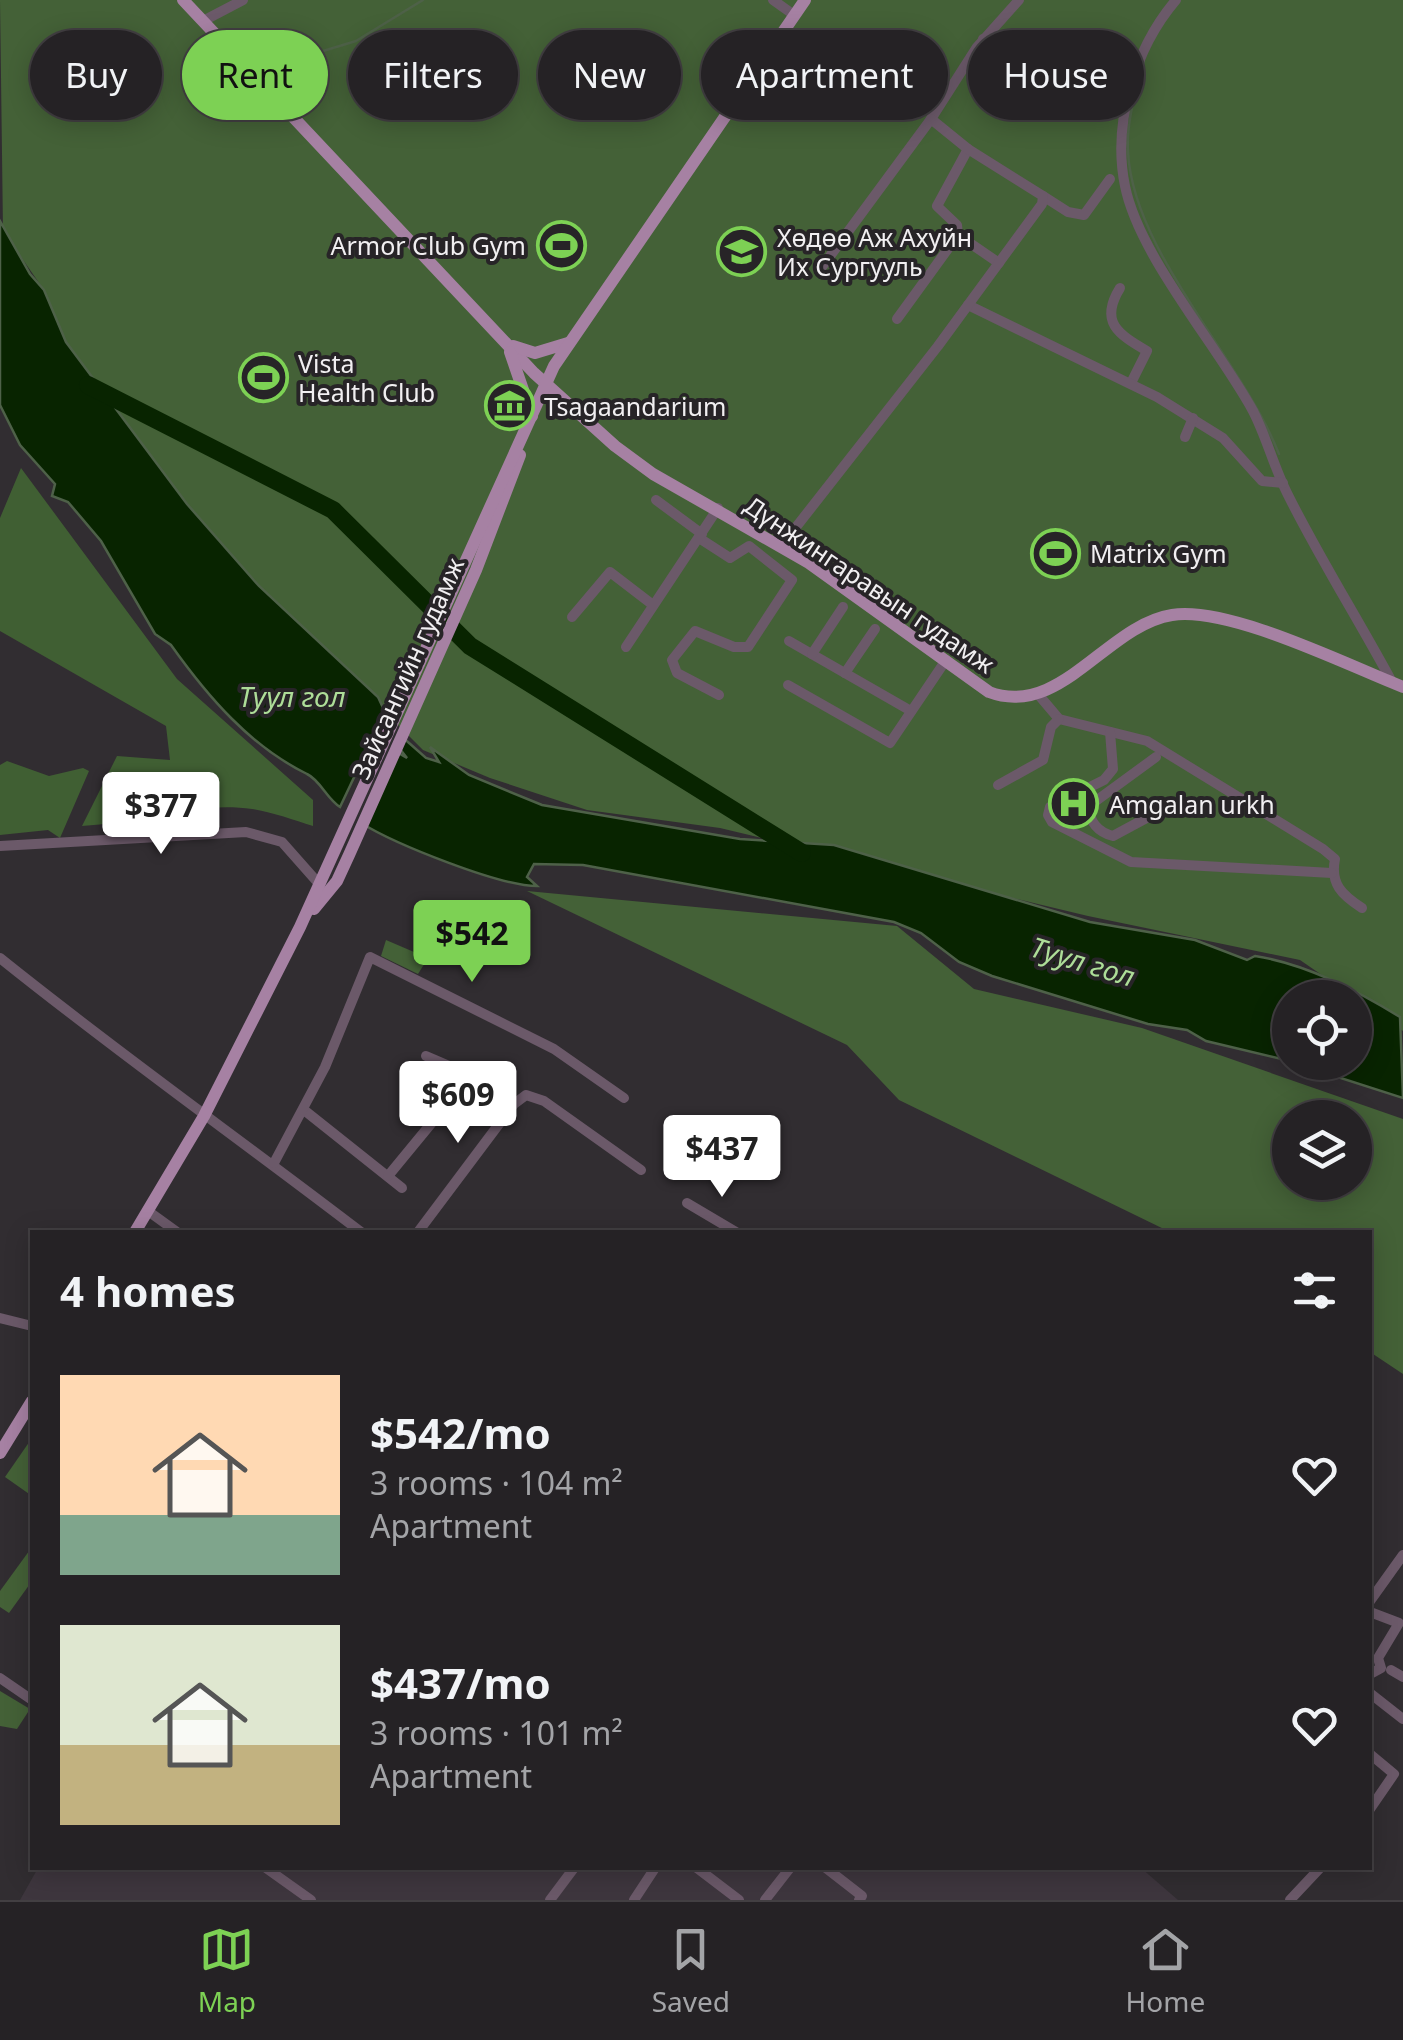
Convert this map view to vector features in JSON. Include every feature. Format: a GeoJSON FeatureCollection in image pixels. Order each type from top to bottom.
{"type":"FeatureCollection","features":[{"type":"Feature","properties":{"kind":"main road","name":"Дүнжингаравын гудамж"},"geometry":{"type":"LineString","coordinates":[[183,0],[546,384],[653,474],[782,545],[1000,696],[1036,693]]}},
{"type":"Feature","properties":{"kind":"main road","name":"Зайсангийн гудамж"},"geometry":{"type":"LineString","coordinates":[[136,1230],[204,1116],[300,927],[463,562],[568,343],[805,0]]}},
{"type":"Feature","properties":{"kind":"main road"},"geometry":{"type":"LineString","coordinates":[[506,343],[535,353],[568,343]]}},
{"type":"Feature","properties":{"kind":"main road"},"geometry":{"type":"LineString","coordinates":[[506,343],[532,416]]}},
{"type":"Feature","properties":{"kind":"main road","name":"Зайсангийн гудамж"},"geometry":{"type":"LineString","coordinates":[[300,927],[337,881],[349,855],[476,570],[532,416]]}},
{"type":"Feature","properties":{"kind":"main road"},"geometry":{"type":"LineString","coordinates":[[1036,693],[1066,678],[1136,629],[1170,615],[1186,614],[1250,626],[1398,685]]}},
{"type":"Feature","properties":{"kind":"main road"},"geometry":{"type":"LineString","coordinates":[[0,1453],[30,1404]]}},
{"type":"Feature","properties":{"kind":"street"},"geometry":{"type":"LineString","coordinates":[[203,21],[243,0]]}},
{"type":"Feature","properties":{"kind":"street"},"geometry":{"type":"LineString","coordinates":[[773,0],[794,15]]}},
{"type":"Feature","properties":{"kind":"street"},"geometry":{"type":"LineString","coordinates":[[992,30],[1019,0]]}},
{"type":"Feature","properties":{"kind":"street"},"geometry":{"type":"LineString","coordinates":[[1176,0],[1147,42],[1128,101],[1122,147],[1126,191],[1160,262],[1253,411],[1282,484],[1398,685]]}},
{"type":"Feature","properties":{"kind":"street"},"geometry":{"type":"LineString","coordinates":[[948,93],[968,63]]}},
{"type":"Feature","properties":{"kind":"street"},"geometry":{"type":"LineString","coordinates":[[822,267],[930,120]]}},
{"type":"Feature","properties":{"kind":"street"},"geometry":{"type":"LineString","coordinates":[[932,120],[968,149],[1068,212],[1084,215],[1110,179]]}},
{"type":"Feature","properties":{"kind":"street"},"geometry":{"type":"LineString","coordinates":[[897,319],[958,235],[957,224],[937,202],[968,149]]}},
{"type":"Feature","properties":{"kind":"street"},"geometry":{"type":"LineString","coordinates":[[782,545],[968,305],[1042,204],[1042,196]]}},
{"type":"Feature","properties":{"kind":"street"},"geometry":{"type":"LineString","coordinates":[[958,235],[999,263]]}},
{"type":"Feature","properties":{"kind":"street"},"geometry":{"type":"LineString","coordinates":[[1120,288],[1109,306],[1111,323],[1116,332],[1147,351],[1131,384]]}},
{"type":"Feature","properties":{"kind":"street"},"geometry":{"type":"LineString","coordinates":[[968,305],[1193,418],[1223,438],[1260,479],[1282,484]]}},
{"type":"Feature","properties":{"kind":"street"},"geometry":{"type":"LineString","coordinates":[[1185,438],[1193,418]]}},
{"type":"Feature","properties":{"kind":"street"},"geometry":{"type":"LineString","coordinates":[[656,500],[730,558],[749,546],[792,580],[748,647],[734,647],[695,631],[672,660],[677,673],[718,695]]}},
{"type":"Feature","properties":{"kind":"street"},"geometry":{"type":"LineString","coordinates":[[626,648],[718,508]]}},
{"type":"Feature","properties":{"kind":"street"},"geometry":{"type":"LineString","coordinates":[[572,617],[610,572],[653,605]]}},
{"type":"Feature","properties":{"kind":"street"},"geometry":{"type":"LineString","coordinates":[[812,654],[843,608]]}},
{"type":"Feature","properties":{"kind":"street"},"geometry":{"type":"LineString","coordinates":[[845,673],[876,628]]}},
{"type":"Feature","properties":{"kind":"street"},"geometry":{"type":"LineString","coordinates":[[789,641],[911,711]]}},
{"type":"Feature","properties":{"kind":"street"},"geometry":{"type":"LineString","coordinates":[[788,685],[890,743],[946,660]]}},
{"type":"Feature","properties":{"kind":"street"},"geometry":{"type":"LineString","coordinates":[[1036,693],[1060,719],[1147,741],[1302,835],[1334,857],[1332,873],[1340,890],[1362,908]]}},
{"type":"Feature","properties":{"kind":"street"},"geometry":{"type":"LineString","coordinates":[[998,785],[1044,760],[1052,727],[1060,719]]}},
{"type":"Feature","properties":{"kind":"street"},"geometry":{"type":"LineString","coordinates":[[1110,732],[1113,769],[1104,780],[1050,807],[1048,815],[1052,822],[1132,862],[1332,873]]}},
{"type":"Feature","properties":{"kind":"street"},"geometry":{"type":"LineString","coordinates":[[1156,757],[1090,806],[1090,816],[1096,828],[1113,836],[1165,808]]}},
{"type":"Feature","properties":{"kind":"street"},"geometry":{"type":"LineString","coordinates":[[0,846],[246,832],[282,842],[320,885]]}},
{"type":"Feature","properties":{"kind":"street"},"geometry":{"type":"LineString","coordinates":[[274,1163],[304,1110],[370,956],[554,1048],[624,1098]]}},
{"type":"Feature","properties":{"kind":"street"},"geometry":{"type":"LineString","coordinates":[[0,958],[359,1230]]}},
{"type":"Feature","properties":{"kind":"street"},"geometry":{"type":"LineString","coordinates":[[388,1176],[467,1080],[461,1071],[426,1056]]}},
{"type":"Feature","properties":{"kind":"street"},"geometry":{"type":"LineString","coordinates":[[420,1230],[514,1104],[526,1095],[544,1101],[640,1170]]}},
{"type":"Feature","properties":{"kind":"street"},"geometry":{"type":"LineString","coordinates":[[304,1110],[402,1188]]}},
{"type":"Feature","properties":{"kind":"street"},"geometry":{"type":"LineString","coordinates":[[688,1203],[733,1230]]}},
{"type":"Feature","properties":{"kind":"street"},"geometry":{"type":"LineString","coordinates":[[148,1211],[173,1230]]}},
{"type":"Feature","properties":{"kind":"street"},"geometry":{"type":"LineString","coordinates":[[0,1318],[30,1326]]}},
{"type":"Feature","properties":{"kind":"street"},"geometry":{"type":"LineString","coordinates":[[1372,1597],[1403,1555]]}},
{"type":"Feature","properties":{"kind":"street"},"geometry":{"type":"LineString","coordinates":[[1372,1613],[1401,1622],[1374,1657]]}},
{"type":"Feature","properties":{"kind":"street"},"geometry":{"type":"LineString","coordinates":[[1391,1670],[1403,1677]]}},
{"type":"Feature","properties":{"kind":"street"},"geometry":{"type":"LineString","coordinates":[[0,1678],[30,1699]]}},
{"type":"Feature","properties":{"kind":"street"},"geometry":{"type":"LineString","coordinates":[[1372,1695],[1403,1719]]}},
{"type":"Feature","properties":{"kind":"street"},"geometry":{"type":"LineString","coordinates":[[1372,1756],[1399,1776],[1372,1807]]}},
{"type":"Feature","properties":{"kind":"street"},"geometry":{"type":"LineString","coordinates":[[269,1870],[311,1900]]}},
{"type":"Feature","properties":{"kind":"street"},"geometry":{"type":"LineString","coordinates":[[550,1900],[572,1870]]}},
{"type":"Feature","properties":{"kind":"street"},"geometry":{"type":"LineString","coordinates":[[634,1900],[654,1870]]}},
{"type":"Feature","properties":{"kind":"street"},"geometry":{"type":"LineString","coordinates":[[700,1870],[738,1900]]}},
{"type":"Feature","properties":{"kind":"street"},"geometry":{"type":"LineString","coordinates":[[765,1900],[788,1870]]}},
{"type":"Feature","properties":{"kind":"street"},"geometry":{"type":"LineString","coordinates":[[828,1870],[863,1898]]}},
{"type":"Feature","properties":{"kind":"street"},"geometry":{"type":"LineString","coordinates":[[1290,1900],[1318,1870]]}},
{"type":"Feature","properties":{"kind":"shaded area"},"geometry":{"type":"Polygon","coordinates":[[[0,0],[1403,0],[1403,1031],[1372,1010],[1372,980],[1329,980],[1300,960],[1088,916],[720,828],[587,810],[490,778],[423,750],[385,712],[378,697],[259,586],[187,504],[66,342],[44,290],[3,231],[0,0]]]}},
{"type":"Feature","properties":{"kind":"shaded area"},"geometry":{"type":"Polygon","coordinates":[[[21,468],[177,679],[313,800],[313,826],[267,812],[231,807],[82,826],[117,756],[170,760],[166,726],[0,631],[0,518],[21,468]]]}},
{"type":"Feature","properties":{"kind":"shaded area"},"geometry":{"type":"Polygon","coordinates":[[[7,761],[49,776],[83,768],[89,771],[60,838],[48,830],[0,835],[0,765],[7,761]]]}},
{"type":"Feature","properties":{"kind":"shaded area"},"geometry":{"type":"Polygon","coordinates":[[[527,891],[897,926],[974,989],[1142,1028],[1272,1073],[1272,1080],[1291,1080],[1349,1100],[1272,1100],[1272,1200],[1372,1200],[1372,1108],[1403,1119],[1403,1374],[1372,1353],[1372,1230],[1166,1230],[899,1100],[847,1045],[527,891]]]}},
{"type":"Feature","properties":{"kind":"shaded area"},"geometry":{"type":"Polygon","coordinates":[[[386,940],[428,958],[418,974],[381,956],[386,940]]]}},
{"type":"Feature","properties":{"kind":"shaded area"},"geometry":{"type":"Polygon","coordinates":[[[30,1441],[30,1495],[5,1477],[30,1441]]]}},
{"type":"Feature","properties":{"kind":"shaded area"},"geometry":{"type":"Polygon","coordinates":[[[30,1550],[30,1584],[9,1613],[0,1607],[0,1591],[30,1550]]]}},
{"type":"Feature","properties":{"kind":"shaded area"},"geometry":{"type":"Polygon","coordinates":[[[0,1691],[30,1709],[17,1729],[0,1726],[0,1691]]]}},
{"type":"Feature","properties":{"kind":"shaded area"},"geometry":{"type":"Polygon","coordinates":[[[37,1870],[1143,1870],[1178,1900],[20,1900],[37,1870]]]}},
{"type":"Feature","properties":{"kind":"water","name":"Туул гол"},"geometry":{"type":"Polygon","coordinates":[[[0,221],[30,274],[44,290],[66,342],[187,504],[259,586],[378,697],[385,712],[340,807],[312,777],[249,735],[215,701],[171,645],[155,634],[101,541],[68,502],[52,496],[55,484],[20,445],[0,405],[0,221]]]}},
{"type":"Feature","properties":{"kind":"water"},"geometry":{"type":"Polygon","coordinates":[[[400,735],[426,758],[439,762],[430,747],[469,775],[542,805],[740,839],[834,845],[1090,922],[1195,940],[1247,960],[1255,956],[1274,960],[1330,980],[1272,980],[1272,1057],[1206,1041],[1187,1030],[1148,1024],[992,976],[959,962],[921,933],[894,922],[583,865],[534,864],[527,877],[537,886],[498,879],[398,842],[361,823],[393,750],[407,758],[396,744],[400,735]]]}},
{"type":"Feature","properties":{"kind":"water"},"geometry":{"type":"Polygon","coordinates":[[[1372,1001],[1400,1017],[1403,1098],[1347,1080],[1372,1080],[1372,1001]]]}},
{"type":"Feature","properties":{"kind":"waterway"},"geometry":{"type":"LineString","coordinates":[[328,49],[356,41],[423,0]]}},
{"type":"Feature","properties":{"kind":"waterway"},"geometry":{"type":"LineString","coordinates":[[1130,120],[1128,152],[1134,190],[1148,228],[1262,418],[1279,454]]}},
{"type":"Feature","properties":{"kind":"waterway","name":"Туул гол"},"geometry":{"type":"LineString","coordinates":[[88,385],[333,510],[470,646],[802,853]]}},
{"type":"Feature","properties":{"kind":"place","name":"Armor Club Gym"},"geometry":{"type":"Point","coordinates":[561,245]}},
{"type":"Feature","properties":{"kind":"place","name":"Хөдөө Аж Ахуйн Их Сургууль"},"geometry":{"type":"Point","coordinates":[742,251]}},
{"type":"Feature","properties":{"kind":"place","name":"Vista Health Club"},"geometry":{"type":"Point","coordinates":[263,377]}},
{"type":"Feature","properties":{"kind":"place","name":"Tsagaandarium"},"geometry":{"type":"Point","coordinates":[509,406]}},
{"type":"Feature","properties":{"kind":"place","name":"Matrix Gym"},"geometry":{"type":"Point","coordinates":[1055,553]}},
{"type":"Feature","properties":{"kind":"place","name":"Amgalan urkh"},"geometry":{"type":"Point","coordinates":[1074,804]}}]}
